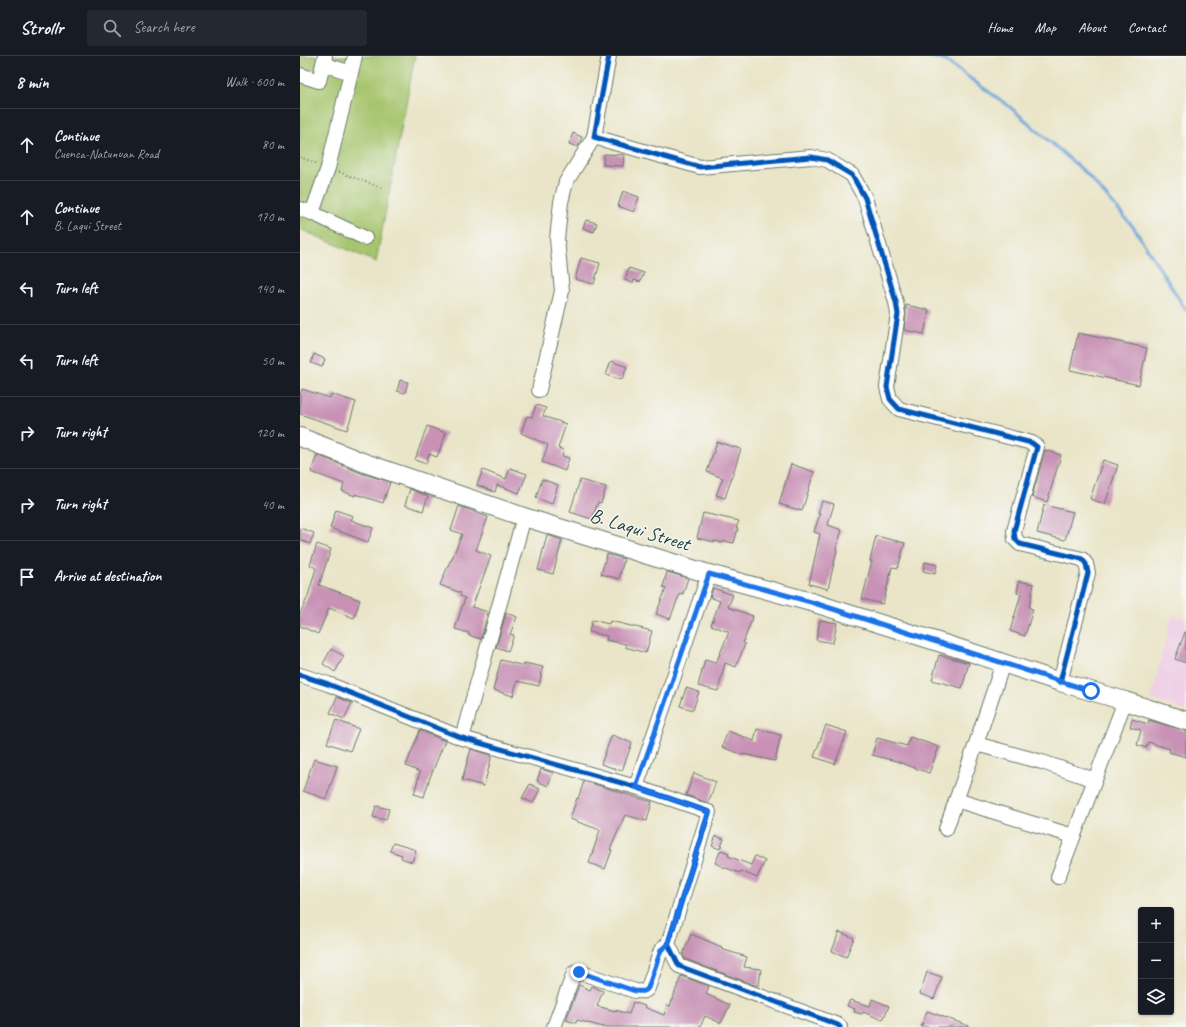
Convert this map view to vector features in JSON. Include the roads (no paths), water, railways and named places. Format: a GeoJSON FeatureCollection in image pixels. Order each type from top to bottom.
{"type":"FeatureCollection","features":[{"type":"Feature","properties":{"kind":"main road","name":"B. Laqui Street"},"geometry":{"type":"LineString","coordinates":[[300,437],[364,463],[524,517],[709,574],[811,602],[1186,721]]}},
{"type":"Feature","properties":{"kind":"street"},"geometry":{"type":"LineString","coordinates":[[355,56],[328,168],[306,211],[365,238]]}},
{"type":"Feature","properties":{"kind":"street"},"geometry":{"type":"LineString","coordinates":[[540,390],[562,291],[557,239],[561,202],[566,182],[594,137],[609,56]]}},
{"type":"Feature","properties":{"kind":"street"},"geometry":{"type":"LineString","coordinates":[[300,75],[319,81],[324,60],[351,73]]}},
{"type":"Feature","properties":{"kind":"street"},"geometry":{"type":"LineString","coordinates":[[594,137],[700,167],[811,157],[827,160],[852,175],[865,198],[896,302],[898,314],[886,387],[890,398],[899,409],[1032,443],[1037,447],[1014,531],[1015,538],[1020,544],[1082,559],[1086,564],[1088,573],[1060,682]]}},
{"type":"Feature","properties":{"kind":"street"},"geometry":{"type":"LineString","coordinates":[[462,738],[524,517]]}},
{"type":"Feature","properties":{"kind":"street"},"geometry":{"type":"LineString","coordinates":[[636,787],[709,574]]}},
{"type":"Feature","properties":{"kind":"street"},"geometry":{"type":"LineString","coordinates":[[946,829],[1003,663]]}},
{"type":"Feature","properties":{"kind":"street"},"geometry":{"type":"LineString","coordinates":[[300,675],[328,684],[462,738],[636,787],[709,812],[668,944],[661,950],[647,991],[635,991],[579,972],[574,973],[554,1027]]}},
{"type":"Feature","properties":{"kind":"street"},"geometry":{"type":"LineString","coordinates":[[1058,877],[1125,701]]}},
{"type":"Feature","properties":{"kind":"street"},"geometry":{"type":"LineString","coordinates":[[976,744],[1042,762],[1095,780]]}},
{"type":"Feature","properties":{"kind":"street"},"geometry":{"type":"LineString","coordinates":[[956,800],[1073,836]]}},
{"type":"Feature","properties":{"kind":"street"},"geometry":{"type":"LineString","coordinates":[[668,944],[679,966],[840,1027]]}},
{"type":"Feature","properties":{"kind":"waterway"},"geometry":{"type":"LineString","coordinates":[[928,56],[946,61],[1010,107],[1086,173],[1134,228],[1186,310]]}}]}
